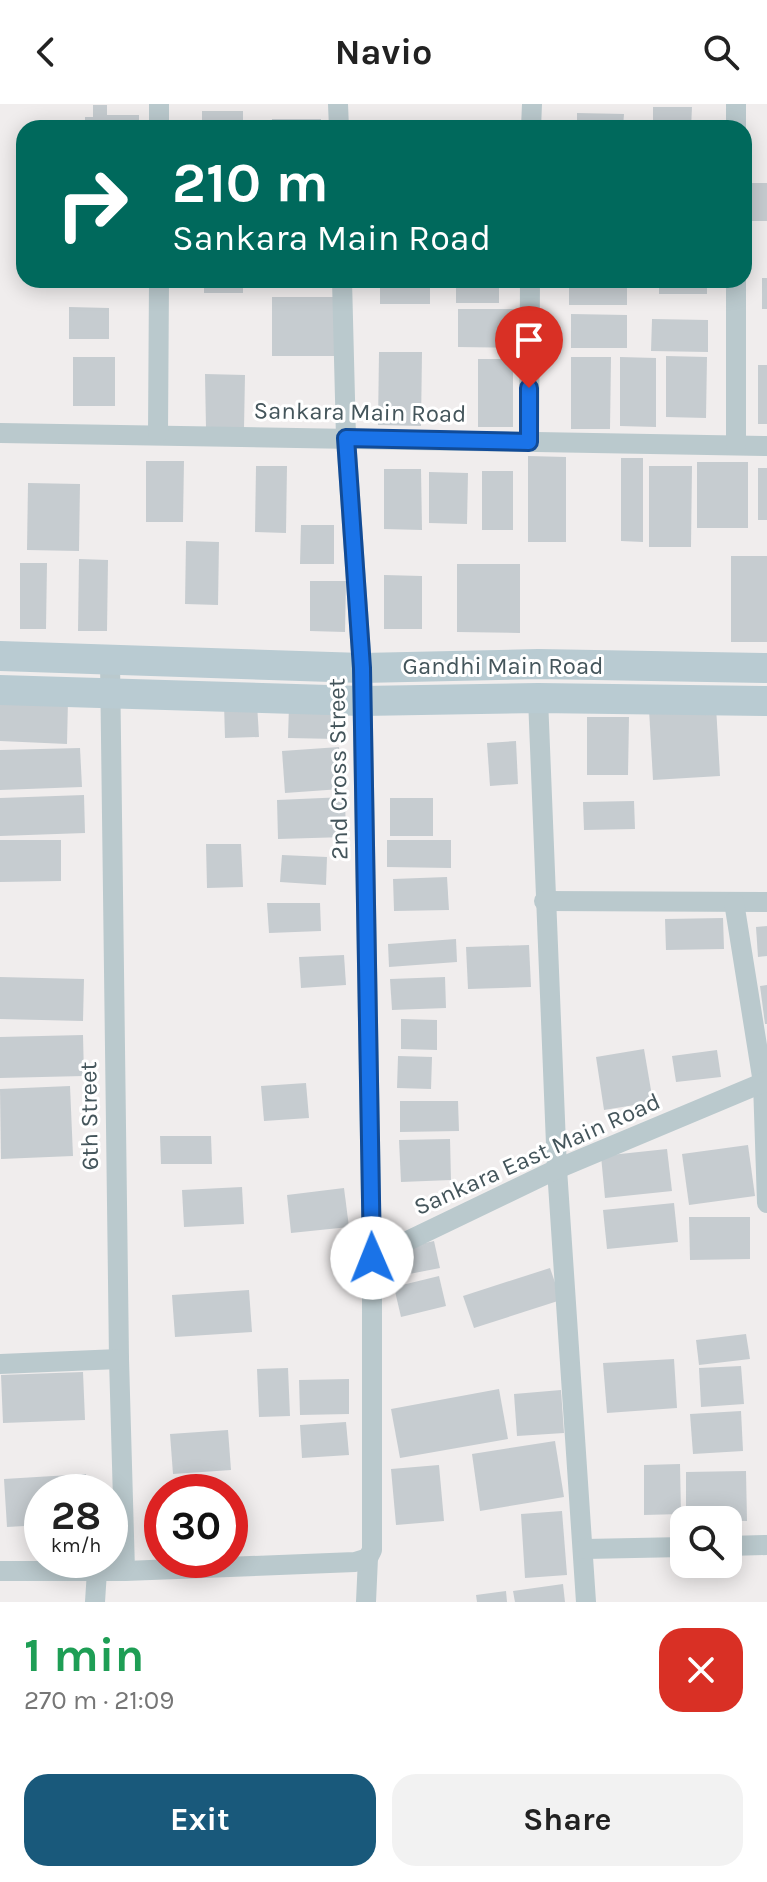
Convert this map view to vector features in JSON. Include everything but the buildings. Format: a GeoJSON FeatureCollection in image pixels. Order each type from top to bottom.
{"type":"FeatureCollection","features":[{"type":"Feature","properties":{"kind":"street"},"geometry":{"type":"LineString","coordinates":[[158,433],[159,288]]}},
{"type":"Feature","properties":{"kind":"street","name":"2nd Cross Street"},"geometry":{"type":"LineString","coordinates":[[342,288],[346,438],[362,668],[372,1258]]}},
{"type":"Feature","properties":{"kind":"street"},"geometry":{"type":"LineString","coordinates":[[529,442],[530,288]]}},
{"type":"Feature","properties":{"kind":"street"},"geometry":{"type":"LineString","coordinates":[[736,288],[736,445]]}},
{"type":"Feature","properties":{"kind":"street","name":"Sankara Main Road"},"geometry":{"type":"LineString","coordinates":[[0,433],[158,433],[767,446]]}},
{"type":"Feature","properties":{"kind":"street","name":"Gandhi Main Road"},"geometry":{"type":"LineString","coordinates":[[0,656],[362,668],[538,664],[767,668]]}},
{"type":"Feature","properties":{"kind":"street","name":"6th Street"},"geometry":{"type":"LineString","coordinates":[[110,660],[122,1474]]}},
{"type":"Feature","properties":{"kind":"street","name":"Gandhi Main Road"},"geometry":{"type":"LineString","coordinates":[[0,690],[362,701],[538,698],[767,701]]}},
{"type":"Feature","properties":{"kind":"street"},"geometry":{"type":"LineString","coordinates":[[538,698],[557,1169],[585,1549],[586,1602]]}},
{"type":"Feature","properties":{"kind":"street"},"geometry":{"type":"LineString","coordinates":[[544,901],[767,902]]}},
{"type":"Feature","properties":{"kind":"street"},"geometry":{"type":"LineString","coordinates":[[734,902],[765,1082],[767,1203]]}},
{"type":"Feature","properties":{"kind":"street","name":"Sankara East Main Road"},"geometry":{"type":"LineString","coordinates":[[372,1258],[557,1169],[765,1082]]}},
{"type":"Feature","properties":{"kind":"street"},"geometry":{"type":"LineString","coordinates":[[366,1602],[368,1558],[372,1550],[372,1258]]}},
{"type":"Feature","properties":{"kind":"street"},"geometry":{"type":"LineString","coordinates":[[0,1364],[119,1359]]}},
{"type":"Feature","properties":{"kind":"street"},"geometry":{"type":"LineString","coordinates":[[742,1546],[767,1545]]}},
{"type":"Feature","properties":{"kind":"street"},"geometry":{"type":"LineString","coordinates":[[585,1549],[670,1547]]}},
{"type":"Feature","properties":{"kind":"street"},"geometry":{"type":"LineString","coordinates":[[128,1571],[355,1562],[368,1558]]}},
{"type":"Feature","properties":{"kind":"street"},"geometry":{"type":"LineString","coordinates":[[0,1571],[24,1571]]}},
{"type":"Feature","properties":{"kind":"street"},"geometry":{"type":"LineString","coordinates":[[95,1602],[97,1578]]}},
{"type":"Feature","properties":{"kind":"route"},"geometry":{"type":"LineString","coordinates":[[372,1258],[362,668],[346,438],[529,442],[529,388]]}}]}
